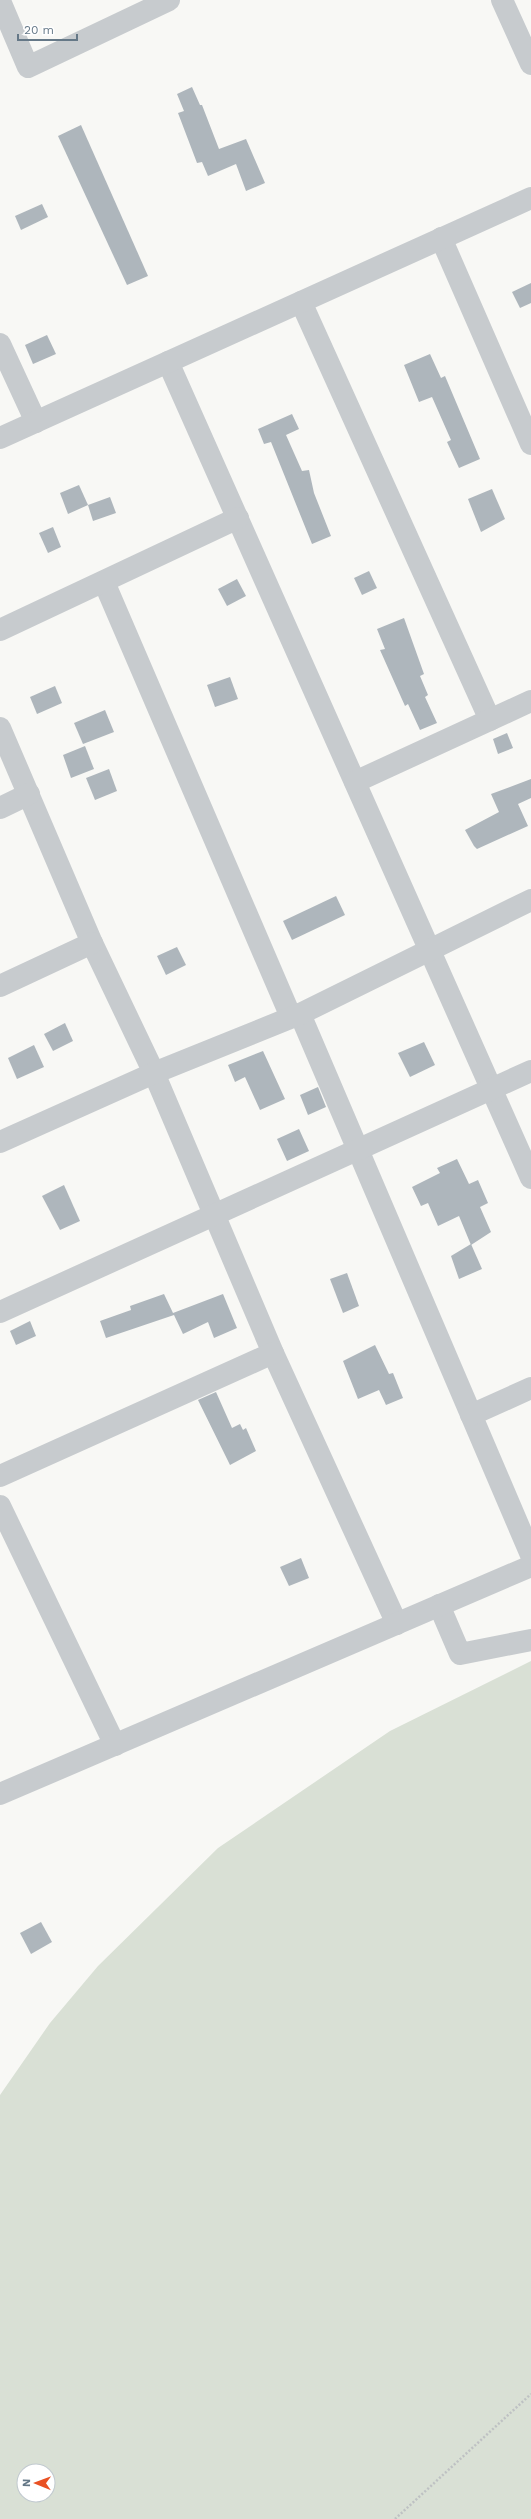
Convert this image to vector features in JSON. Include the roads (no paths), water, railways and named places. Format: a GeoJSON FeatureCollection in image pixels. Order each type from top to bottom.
{"type":"FeatureCollection","features":[{"type":"Feature","properties":{"kind":"street"},"geometry":{"type":"LineString","coordinates":[[0,1],[28,67],[169,0]]}},
{"type":"Feature","properties":{"kind":"street"},"geometry":{"type":"LineString","coordinates":[[502,0],[531,64]]}},
{"type":"Feature","properties":{"kind":"street"},"geometry":{"type":"LineString","coordinates":[[0,438],[531,198]]}},
{"type":"Feature","properties":{"kind":"street"},"geometry":{"type":"LineString","coordinates":[[441,238],[531,444]]}},
{"type":"Feature","properties":{"kind":"street"},"geometry":{"type":"LineString","coordinates":[[301,302],[490,720]]}},
{"type":"Feature","properties":{"kind":"street"},"geometry":{"type":"LineString","coordinates":[[0,344],[36,422]]}},
{"type":"Feature","properties":{"kind":"street"},"geometry":{"type":"LineString","coordinates":[[168,362],[531,1178]]}},
{"type":"Feature","properties":{"kind":"street"},"geometry":{"type":"LineString","coordinates":[[0,630],[238,518]]}},
{"type":"Feature","properties":{"kind":"street"},"geometry":{"type":"LineString","coordinates":[[104,582],[296,1015],[358,1149],[531,1555]]}},
{"type":"Feature","properties":{"kind":"street"},"geometry":{"type":"LineString","coordinates":[[355,782],[531,701]]}},
{"type":"Feature","properties":{"kind":"street"},"geometry":{"type":"LineString","coordinates":[[0,728],[92,943],[154,1073],[273,1353],[397,1624]]}},
{"type":"Feature","properties":{"kind":"street"},"geometry":{"type":"LineString","coordinates":[[0,808],[29,794]]}},
{"type":"Feature","properties":{"kind":"street"},"geometry":{"type":"LineString","coordinates":[[0,1142],[154,1073],[296,1015],[531,900]]}},
{"type":"Feature","properties":{"kind":"street"},"geometry":{"type":"LineString","coordinates":[[0,986],[92,943]]}},
{"type":"Feature","properties":{"kind":"street"},"geometry":{"type":"LineString","coordinates":[[0,1312],[215,1216],[358,1149],[531,1071]]}},
{"type":"Feature","properties":{"kind":"street"},"geometry":{"type":"LineString","coordinates":[[0,1476],[273,1353]]}},
{"type":"Feature","properties":{"kind":"street"},"geometry":{"type":"LineString","coordinates":[[472,1415],[531,1388]]}},
{"type":"Feature","properties":{"kind":"street"},"geometry":{"type":"LineString","coordinates":[[0,1506],[115,1745]]}},
{"type":"Feature","properties":{"kind":"street"},"geometry":{"type":"LineString","coordinates":[[0,1794],[531,1566]]}},
{"type":"Feature","properties":{"kind":"street"},"geometry":{"type":"LineString","coordinates":[[439,1605],[460,1654],[531,1640]]}}]}
